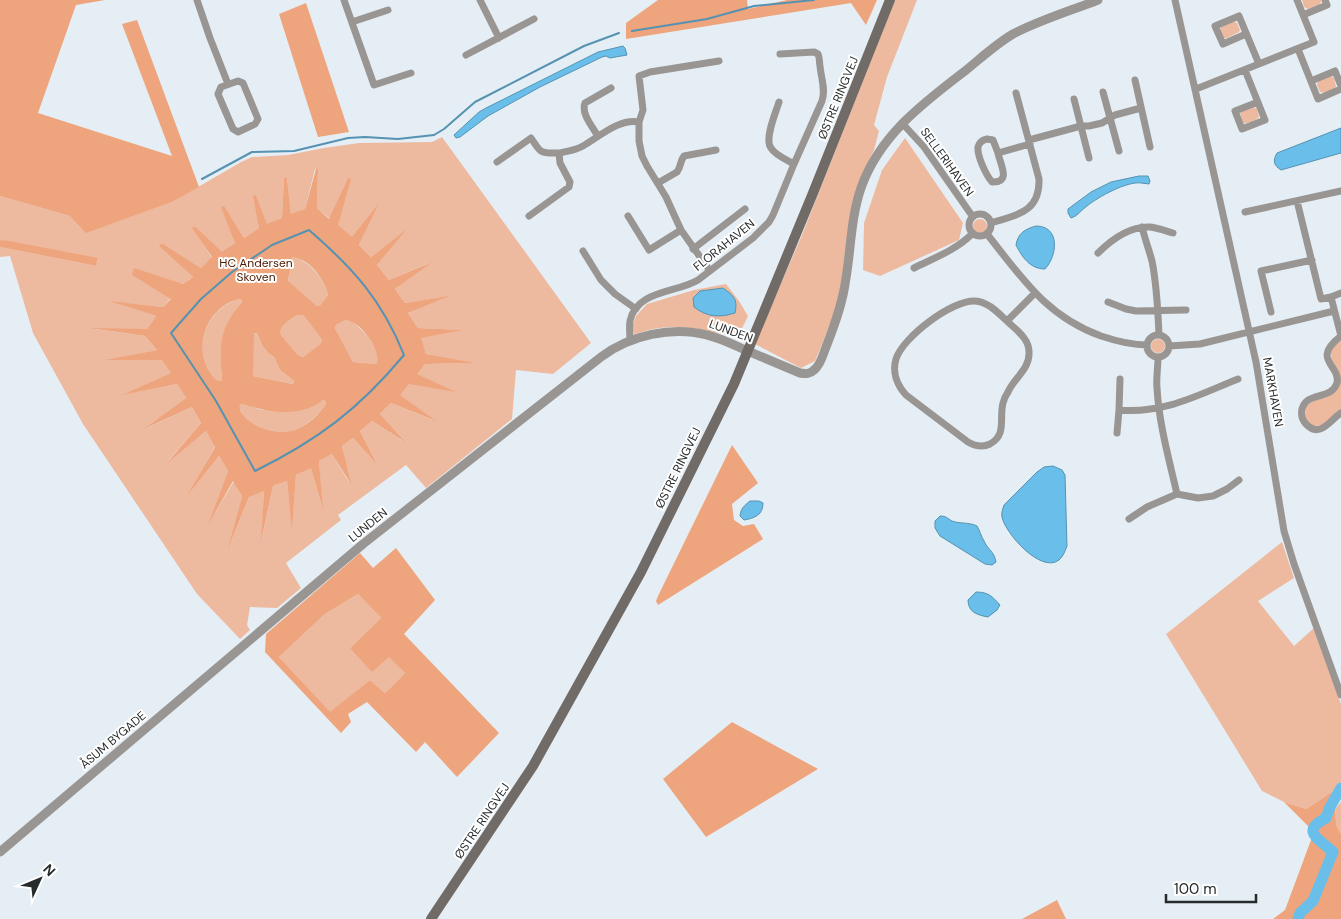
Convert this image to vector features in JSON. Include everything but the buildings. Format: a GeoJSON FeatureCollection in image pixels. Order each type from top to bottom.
{"type":"FeatureCollection","features":[{"type":"Feature","properties":{"kind":"main road","name":"ØSTRE RINGVEJ"},"geometry":{"type":"LineString","coordinates":[[431,919],[533,766],[645,563],[734,384],[890,0]]}},
{"type":"Feature","properties":{"kind":"street"},"geometry":{"type":"LineString","coordinates":[[197,0],[228,84]]}},
{"type":"Feature","properties":{"kind":"street"},"geometry":{"type":"LineString","coordinates":[[344,0],[374,85],[411,73]]}},
{"type":"Feature","properties":{"kind":"street"},"geometry":{"type":"LineString","coordinates":[[480,0],[499,38]]}},
{"type":"Feature","properties":{"kind":"street","name":"LUNDEN"},"geometry":{"type":"LineString","coordinates":[[241,647],[363,544],[604,354],[630,341],[653,334],[676,331],[708,335],[800,373],[807,374],[813,372],[831,334],[842,299],[854,215],[862,187],[881,150],[902,123],[1000,43],[1026,28],[1098,0]]}},
{"type":"Feature","properties":{"kind":"street","name":"MARKHAVEN"},"geometry":{"type":"LineString","coordinates":[[1175,0],[1250,331],[1284,531],[1341,695]]}},
{"type":"Feature","properties":{"kind":"street"},"geometry":{"type":"LineString","coordinates":[[1196,89],[1314,42],[1297,0]]}},
{"type":"Feature","properties":{"kind":"street"},"geometry":{"type":"LineString","coordinates":[[1303,15],[1327,5],[1325,0]]}},
{"type":"Feature","properties":{"kind":"street"},"geometry":{"type":"LineString","coordinates":[[352,22],[388,10]]}},
{"type":"Feature","properties":{"kind":"street"},"geometry":{"type":"LineString","coordinates":[[1246,34],[1223,44],[1215,26],[1239,16],[1259,64]]}},
{"type":"Feature","properties":{"kind":"street"},"geometry":{"type":"LineString","coordinates":[[466,54],[534,19]]}},
{"type":"Feature","properties":{"kind":"street"},"geometry":{"type":"LineString","coordinates":[[1298,48],[1310,81],[1318,99],[1341,88],[1335,71],[1310,81]]}},
{"type":"Feature","properties":{"kind":"street","name":"FLORAHAVEN"},"geometry":{"type":"LineString","coordinates":[[636,308],[644,300],[655,294],[689,285],[753,238],[769,222],[824,96],[818,54],[814,52],[780,54]]}},
{"type":"Feature","properties":{"kind":"street"},"geometry":{"type":"LineString","coordinates":[[710,271],[681,230],[666,197],[642,156],[638,141],[639,122],[643,110],[640,76],[650,72],[719,61]]}},
{"type":"Feature","properties":{"kind":"street"},"geometry":{"type":"LineString","coordinates":[[1245,70],[1258,102],[1265,120],[1242,129],[1235,111],[1258,102]]}},
{"type":"Feature","properties":{"kind":"street"},"geometry":{"type":"LineString","coordinates":[[1134,80],[1150,147]]}},
{"type":"Feature","properties":{"kind":"street"},"geometry":{"type":"LineString","coordinates":[[238,81],[243,84],[258,118],[255,124],[238,132],[232,129],[218,94],[221,87],[228,84],[238,81]]}},
{"type":"Feature","properties":{"kind":"street"},"geometry":{"type":"LineString","coordinates":[[598,136],[583,108],[585,103],[611,88]]}},
{"type":"Feature","properties":{"kind":"street"},"geometry":{"type":"LineString","coordinates":[[1103,92],[1120,151]]}},
{"type":"Feature","properties":{"kind":"street"},"geometry":{"type":"LineString","coordinates":[[991,223],[1020,214],[1026,210],[1036,198],[1039,190],[1039,179],[1016,93]]}},
{"type":"Feature","properties":{"kind":"street"},"geometry":{"type":"LineString","coordinates":[[1074,99],[1090,158]]}},
{"type":"Feature","properties":{"kind":"street"},"geometry":{"type":"LineString","coordinates":[[779,102],[769,142],[771,148],[794,164]]}},
{"type":"Feature","properties":{"kind":"street"},"geometry":{"type":"LineString","coordinates":[[998,152],[1081,126],[1096,124],[1115,115],[1141,108]]}},
{"type":"Feature","properties":{"kind":"street"},"geometry":{"type":"LineString","coordinates":[[497,162],[531,138],[541,151],[558,153],[579,148],[622,123],[639,122]]}},
{"type":"Feature","properties":{"kind":"street","name":"SELLERIHAVEN"},"geometry":{"type":"LineString","coordinates":[[902,123],[924,147],[973,217]]}},
{"type":"Feature","properties":{"kind":"street","name":"SELLERIHAVEN"},"geometry":{"type":"LineString","coordinates":[[984,140],[993,140],[998,152],[1004,174],[1002,180],[992,182],[982,164],[979,145],[984,140]]}},
{"type":"Feature","properties":{"kind":"street"},"geometry":{"type":"LineString","coordinates":[[658,184],[679,170],[681,159],[684,156],[716,150]]}},
{"type":"Feature","properties":{"kind":"street"},"geometry":{"type":"LineString","coordinates":[[530,216],[569,187],[570,182],[560,163],[558,153]]}},
{"type":"Feature","properties":{"kind":"street"},"geometry":{"type":"LineString","coordinates":[[1245,212],[1341,191]]}},
{"type":"Feature","properties":{"kind":"street"},"geometry":{"type":"LineString","coordinates":[[1297,201],[1321,299],[1341,293]]}},
{"type":"Feature","properties":{"kind":"street"},"geometry":{"type":"LineString","coordinates":[[693,249],[745,208]]}},
{"type":"Feature","properties":{"kind":"street"},"geometry":{"type":"LineString","coordinates":[[982,214],[991,223],[987,234],[978,237],[972,234],[968,225],[970,219],[975,215],[982,214]]}},
{"type":"Feature","properties":{"kind":"street"},"geometry":{"type":"LineString","coordinates":[[628,216],[649,250],[681,230]]}},
{"type":"Feature","properties":{"kind":"street"},"geometry":{"type":"LineString","coordinates":[[1098,253],[1125,232],[1152,227],[1173,233]]}},
{"type":"Feature","properties":{"kind":"street"},"geometry":{"type":"LineString","coordinates":[[1142,228],[1152,261],[1157,290],[1159,336]]}},
{"type":"Feature","properties":{"kind":"street"},"geometry":{"type":"LineString","coordinates":[[914,268],[956,247],[972,234]]}},
{"type":"Feature","properties":{"kind":"street"},"geometry":{"type":"LineString","coordinates":[[987,234],[1046,304],[1090,332],[1114,340],[1147,345]]}},
{"type":"Feature","properties":{"kind":"street"},"geometry":{"type":"LineString","coordinates":[[583,251],[601,280],[615,294],[636,308],[630,320],[630,341]]}},
{"type":"Feature","properties":{"kind":"street"},"geometry":{"type":"LineString","coordinates":[[1271,312],[1261,271],[1312,260]]}},
{"type":"Feature","properties":{"kind":"street"},"geometry":{"type":"LineString","coordinates":[[1007,321],[1035,293]]}},
{"type":"Feature","properties":{"kind":"street"},"geometry":{"type":"LineString","coordinates":[[1331,297],[1341,336],[1329,348],[1327,356],[1337,379],[1336,384],[1334,390],[1324,396],[1313,397],[1307,400],[1302,414],[1306,425],[1317,429],[1327,427],[1341,413]]}},
{"type":"Feature","properties":{"kind":"street"},"geometry":{"type":"LineString","coordinates":[[976,301],[990,306],[1007,321],[1024,337],[1028,345],[1028,360],[1023,372],[1014,382],[1003,402],[1002,426],[998,437],[988,445],[978,446],[968,442],[906,395],[895,375],[896,360],[904,345],[926,325],[942,312],[963,302],[976,301]]}},
{"type":"Feature","properties":{"kind":"street"},"geometry":{"type":"LineString","coordinates":[[1108,302],[1136,311],[1186,310]]}},
{"type":"Feature","properties":{"kind":"street"},"geometry":{"type":"LineString","coordinates":[[1169,346],[1200,344],[1334,311]]}},
{"type":"Feature","properties":{"kind":"street"},"geometry":{"type":"LineString","coordinates":[[1159,336],[1166,339],[1169,346],[1165,355],[1158,357],[1151,355],[1147,345],[1151,338],[1159,336]]}},
{"type":"Feature","properties":{"kind":"street"},"geometry":{"type":"LineString","coordinates":[[1158,357],[1156,385],[1158,409],[1177,494]]}},
{"type":"Feature","properties":{"kind":"street"},"geometry":{"type":"LineString","coordinates":[[1119,410],[1136,412],[1158,409],[1238,378]]}},
{"type":"Feature","properties":{"kind":"street"},"geometry":{"type":"LineString","coordinates":[[1117,433],[1120,380]]}},
{"type":"Feature","properties":{"kind":"street"},"geometry":{"type":"LineString","coordinates":[[1129,519],[1147,507],[1177,494],[1198,498],[1213,496],[1239,480]]}},
{"type":"Feature","properties":{"kind":"street","name":"ÅSUM BYGADE"},"geometry":{"type":"LineString","coordinates":[[0,852],[241,647]]}},
{"type":"Feature","properties":{"kind":"shaded area"},"geometry":{"type":"Polygon","coordinates":[[[895,0],[917,0],[887,77],[874,125],[879,131],[874,150],[860,179],[852,207],[840,300],[815,361],[801,368],[755,344],[802,235],[895,0]]]}},
{"type":"Feature","properties":{"kind":"shaded area"},"geometry":{"type":"Polygon","coordinates":[[[1302,0],[1321,0],[1321,2],[1319,5],[1308,9],[1304,7],[1302,0]]]}},
{"type":"Feature","properties":{"kind":"shaded area"},"geometry":{"type":"Polygon","coordinates":[[[1233,21],[1237,23],[1239,32],[1224,38],[1220,30],[1221,27],[1233,21]]]}},
{"type":"Feature","properties":{"kind":"shaded area"},"geometry":{"type":"Polygon","coordinates":[[[1331,76],[1334,78],[1336,87],[1329,91],[1320,92],[1317,85],[1318,81],[1331,76]]]}},
{"type":"Feature","properties":{"kind":"shaded area"},"geometry":{"type":"Polygon","coordinates":[[[1254,107],[1257,109],[1259,117],[1251,122],[1243,123],[1240,113],[1254,107]]]}},
{"type":"Feature","properties":{"kind":"shaded area"},"geometry":{"type":"Polygon","coordinates":[[[442,137],[591,343],[553,374],[516,370],[512,419],[426,488],[406,465],[338,515],[341,520],[286,563],[301,588],[277,608],[250,607],[247,625],[250,630],[240,639],[197,594],[83,424],[33,333],[10,256],[0,257],[0,247],[96,266],[98,259],[0,240],[0,196],[70,216],[174,201],[252,157],[288,155],[359,143],[432,142],[442,137]],[[315,169],[305,209],[291,215],[287,178],[284,178],[282,218],[267,225],[256,195],[259,228],[244,238],[224,207],[235,243],[222,253],[195,226],[193,228],[212,258],[201,268],[162,243],[160,246],[193,277],[183,284],[133,275],[171,298],[163,307],[113,302],[156,316],[147,329],[95,329],[145,336],[157,350],[108,360],[163,360],[172,373],[125,394],[177,384],[186,398],[147,428],[192,407],[201,423],[168,461],[206,431],[215,446],[190,492],[219,456],[228,471],[210,521],[234,481],[242,496],[230,544],[249,497],[264,490],[262,538],[273,486],[287,481],[292,527],[296,475],[311,467],[322,507],[319,461],[332,454],[349,482],[342,446],[353,438],[376,462],[360,431],[372,421],[403,441],[380,414],[391,403],[433,420],[399,395],[410,383],[453,391],[416,374],[425,364],[471,363],[426,354],[420,338],[460,330],[418,328],[408,313],[447,297],[405,303],[395,289],[429,263],[389,280],[377,265],[405,231],[371,257],[359,245],[377,206],[352,238],[337,225],[348,178],[330,219],[317,208],[318,169],[315,169]]]}},
{"type":"Feature","properties":{"kind":"shaded area"},"geometry":{"type":"Polygon","coordinates":[[[905,138],[963,223],[959,240],[880,276],[863,270],[864,223],[882,170],[905,138]]]}},
{"type":"Feature","properties":{"kind":"shaded area"},"geometry":{"type":"Polygon","coordinates":[[[977,219],[983,219],[987,226],[983,233],[977,233],[973,229],[973,223],[977,219]]]}},
{"type":"Feature","properties":{"kind":"shaded area"},"geometry":{"type":"Polygon","coordinates":[[[294,256],[311,267],[323,282],[328,295],[321,306],[317,306],[288,282],[291,258],[294,256]]]}},
{"type":"Feature","properties":{"kind":"shaded area"},"geometry":{"type":"Polygon","coordinates":[[[726,284],[748,316],[738,337],[696,328],[674,327],[664,327],[634,334],[632,327],[636,316],[647,304],[694,290],[726,284]]]}},
{"type":"Feature","properties":{"kind":"shaded area"},"geometry":{"type":"Polygon","coordinates":[[[241,299],[242,302],[225,329],[221,348],[222,379],[219,381],[212,375],[205,361],[203,339],[212,318],[220,309],[241,299]]]}},
{"type":"Feature","properties":{"kind":"shaded area"},"geometry":{"type":"Polygon","coordinates":[[[297,315],[304,316],[322,340],[320,344],[303,357],[298,355],[281,335],[283,326],[297,315]]]}},
{"type":"Feature","properties":{"kind":"shaded area"},"geometry":{"type":"Polygon","coordinates":[[[350,320],[355,324],[373,344],[378,357],[378,364],[353,362],[335,328],[336,325],[350,320]]]}},
{"type":"Feature","properties":{"kind":"shaded area"},"geometry":{"type":"Polygon","coordinates":[[[257,333],[268,353],[274,357],[280,370],[294,381],[293,384],[253,376],[253,334],[257,333]]]}},
{"type":"Feature","properties":{"kind":"shaded area"},"geometry":{"type":"Polygon","coordinates":[[[1155,339],[1161,339],[1165,346],[1161,353],[1155,353],[1151,349],[1151,343],[1155,339]]]}},
{"type":"Feature","properties":{"kind":"shaded area"},"geometry":{"type":"Polygon","coordinates":[[[1341,341],[1341,411],[1325,425],[1314,426],[1308,423],[1305,417],[1306,406],[1335,392],[1331,349],[1341,341]]]}},
{"type":"Feature","properties":{"kind":"shaded area"},"geometry":{"type":"Polygon","coordinates":[[[324,400],[326,404],[310,421],[297,429],[284,432],[257,426],[246,418],[240,409],[242,404],[262,410],[324,400]]]}},
{"type":"Feature","properties":{"kind":"shaded area"},"geometry":{"type":"Polygon","coordinates":[[[1282,542],[1294,578],[1258,601],[1294,646],[1314,628],[1341,704],[1341,782],[1335,790],[1306,809],[1284,802],[1262,791],[1166,634],[1282,542]]]}},
{"type":"Feature","properties":{"kind":"shaded area"},"geometry":{"type":"Polygon","coordinates":[[[358,594],[381,618],[350,648],[389,656],[405,673],[385,693],[370,680],[330,713],[279,657],[325,614],[358,594]]]}},
{"type":"Feature","properties":{"kind":"shaded area"},"geometry":{"type":"Polygon","coordinates":[[[1341,802],[1341,834],[1336,825],[1336,808],[1341,802]]]}},
{"type":"Feature","properties":{"kind":"green space"},"geometry":{"type":"Polygon","coordinates":[[[0,0],[105,0],[76,5],[38,113],[172,156],[122,24],[137,20],[199,187],[174,201],[86,233],[70,216],[0,196],[0,0]]]}},
{"type":"Feature","properties":{"kind":"green space"},"geometry":{"type":"Polygon","coordinates":[[[658,0],[747,0],[748,9],[787,0],[877,0],[866,25],[851,3],[626,39],[626,23],[658,0]]]}},
{"type":"Feature","properties":{"kind":"green space"},"geometry":{"type":"Polygon","coordinates":[[[306,3],[349,132],[318,137],[279,14],[306,3]]]}},
{"type":"Feature","properties":{"kind":"green space","name":"HC Andersen Skoven"},"geometry":{"type":"Polygon","coordinates":[[[316,169],[318,169],[317,208],[329,219],[348,178],[351,179],[338,225],[352,237],[379,203],[359,245],[371,257],[407,229],[377,265],[389,280],[432,262],[395,289],[405,303],[450,296],[408,313],[418,328],[463,330],[421,338],[426,354],[475,363],[425,364],[417,374],[456,392],[409,384],[400,395],[436,421],[391,403],[380,414],[405,442],[372,421],[360,431],[377,464],[353,438],[342,446],[351,484],[332,454],[319,461],[323,510],[311,468],[296,475],[292,531],[287,481],[273,486],[261,542],[264,491],[249,497],[228,549],[242,496],[233,481],[208,525],[228,471],[219,456],[187,496],[215,447],[206,431],[166,464],[201,423],[192,407],[144,429],[186,398],[177,384],[122,395],[171,373],[162,360],[105,360],[157,350],[145,336],[89,328],[147,329],[156,316],[109,301],[163,307],[171,299],[132,275],[134,268],[183,284],[193,277],[159,246],[162,243],[201,268],[212,257],[192,228],[195,226],[222,252],[235,243],[221,207],[224,206],[244,238],[259,228],[253,196],[256,195],[267,224],[282,218],[284,178],[287,178],[291,214],[305,209],[316,169]],[[292,257],[288,281],[317,306],[320,306],[328,295],[320,276],[299,259],[292,257]],[[241,299],[230,302],[212,317],[207,327],[203,338],[203,350],[210,372],[214,378],[221,381],[222,338],[234,311],[242,302],[241,299]],[[297,315],[281,329],[281,335],[298,355],[303,357],[320,344],[322,340],[304,316],[297,315]],[[346,320],[336,325],[335,328],[353,362],[377,364],[373,344],[358,326],[346,320]],[[254,333],[253,376],[293,384],[294,381],[280,370],[274,357],[262,345],[257,333],[254,333]],[[323,400],[309,408],[284,412],[240,405],[241,412],[257,426],[284,432],[302,427],[317,415],[326,404],[326,401],[323,400]]]}},
{"type":"Feature","properties":{"kind":"green space"},"geometry":{"type":"Polygon","coordinates":[[[0,240],[98,258],[96,266],[0,247],[0,240]]]}},
{"type":"Feature","properties":{"kind":"green space"},"geometry":{"type":"Polygon","coordinates":[[[732,445],[758,483],[732,504],[734,520],[743,526],[754,524],[763,539],[658,605],[656,601],[658,596],[732,445]]]}},
{"type":"Feature","properties":{"kind":"green space"},"geometry":{"type":"Polygon","coordinates":[[[396,548],[435,600],[404,634],[499,733],[457,777],[425,742],[416,752],[367,702],[348,714],[351,722],[341,733],[265,652],[266,634],[360,553],[373,568],[396,548]],[[358,594],[325,614],[279,657],[330,712],[370,680],[385,693],[405,673],[389,657],[372,672],[350,648],[381,618],[358,594]]]}},
{"type":"Feature","properties":{"kind":"green space"},"geometry":{"type":"Polygon","coordinates":[[[732,722],[818,769],[706,837],[663,779],[732,722]]]}},
{"type":"Feature","properties":{"kind":"green space"},"geometry":{"type":"Polygon","coordinates":[[[1335,790],[1336,825],[1341,834],[1341,919],[1273,919],[1285,910],[1314,832],[1284,802],[1306,809],[1335,790]]]}},
{"type":"Feature","properties":{"kind":"green space"},"geometry":{"type":"Polygon","coordinates":[[[1057,900],[1066,919],[1022,919],[1057,900]]]}},
{"type":"Feature","properties":{"kind":"water"},"geometry":{"type":"Polygon","coordinates":[[[623,46],[627,55],[610,58],[602,57],[540,87],[488,116],[460,137],[456,138],[454,135],[486,108],[598,52],[623,46]]]}},
{"type":"Feature","properties":{"kind":"water"},"geometry":{"type":"Polygon","coordinates":[[[1341,128],[1341,153],[1281,170],[1275,164],[1274,160],[1277,153],[1341,128]]]}},
{"type":"Feature","properties":{"kind":"water"},"geometry":{"type":"Polygon","coordinates":[[[1148,176],[1149,184],[1128,184],[1098,198],[1071,218],[1068,213],[1068,209],[1091,192],[1111,182],[1148,176]]]}},
{"type":"Feature","properties":{"kind":"water"},"geometry":{"type":"Polygon","coordinates":[[[1036,226],[1044,227],[1053,236],[1054,249],[1045,269],[1031,265],[1016,245],[1018,237],[1023,232],[1036,226]]]}},
{"type":"Feature","properties":{"kind":"water"},"geometry":{"type":"Polygon","coordinates":[[[723,288],[734,298],[736,304],[735,313],[713,316],[694,307],[693,298],[700,291],[723,288]]]}},
{"type":"Feature","properties":{"kind":"water"},"geometry":{"type":"Polygon","coordinates":[[[1053,466],[1062,470],[1065,475],[1067,546],[1060,559],[1052,563],[1034,557],[1025,550],[1010,532],[1002,514],[1004,505],[1037,472],[1044,467],[1053,466]]]}},
{"type":"Feature","properties":{"kind":"water"},"geometry":{"type":"Polygon","coordinates":[[[750,501],[759,501],[763,503],[763,507],[758,515],[744,520],[740,516],[741,511],[750,501]]]}},
{"type":"Feature","properties":{"kind":"water"},"geometry":{"type":"Polygon","coordinates":[[[940,516],[955,522],[977,526],[996,562],[992,565],[985,564],[940,536],[935,528],[935,521],[940,516]]]}},
{"type":"Feature","properties":{"kind":"water"},"geometry":{"type":"Polygon","coordinates":[[[976,592],[990,595],[1000,605],[988,617],[977,614],[971,610],[968,604],[968,600],[976,592]]]}},
{"type":"Feature","properties":{"kind":"waterway"},"geometry":{"type":"LineString","coordinates":[[632,31],[707,19],[754,6],[814,0]]}},
{"type":"Feature","properties":{"kind":"waterway"},"geometry":{"type":"LineString","coordinates":[[202,179],[252,152],[294,151],[348,138],[398,139],[434,135],[444,129],[475,102],[584,46],[619,33]]}},
{"type":"Feature","properties":{"kind":"waterway"},"geometry":{"type":"LineString","coordinates":[[309,230],[365,286],[386,318],[404,355],[371,392],[336,422],[299,447],[255,471],[216,401],[171,333],[201,299],[232,272],[272,245],[309,230]]}},
{"type":"Feature","properties":{"kind":"waterway"},"geometry":{"type":"LineString","coordinates":[[1298,919],[1300,913],[1313,901],[1333,852],[1314,835],[1314,827],[1326,818],[1341,788]]}}]}
